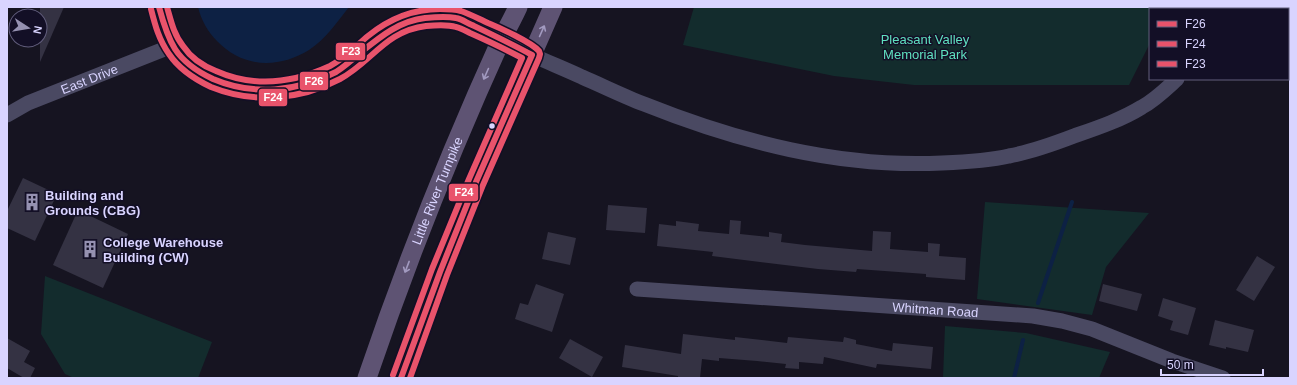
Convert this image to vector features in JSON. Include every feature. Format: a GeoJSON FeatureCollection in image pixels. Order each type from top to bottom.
{"type":"FeatureCollection","features":[{"type":"Feature","properties":{"kind":"main road","name":"Little River Turnpike"},"geometry":{"type":"LineString","coordinates":[[367,378],[386,320],[441,178],[502,38],[518,7]]}},
{"type":"Feature","properties":{"kind":"main road"},"geometry":{"type":"LineString","coordinates":[[401,378],[421,322],[473,189],[553,7]]}},
{"type":"Feature","properties":{"kind":"street"},"geometry":{"type":"LineString","coordinates":[[159,7],[162,22],[172,46],[183,60],[197,71],[222,83],[243,88],[287,90],[308,84],[342,68],[391,28],[423,18],[456,18],[502,38],[532,55],[642,103],[699,125],[794,151],[845,160],[884,163],[925,164],[978,161],[1012,156],[1052,144],[1111,122],[1142,107],[1158,96],[1176,80]]}},
{"type":"Feature","properties":{"kind":"street","name":"East Drive"},"geometry":{"type":"LineString","coordinates":[[7,115],[28,103],[172,46]]}},
{"type":"Feature","properties":{"kind":"street","name":"Whitman Road"},"geometry":{"type":"LineString","coordinates":[[637,289],[1033,316],[1062,321],[1092,329],[1172,361],[1223,378]]}},
{"type":"Feature","properties":{"kind":"green space","name":"Pleasant Valley Memorial Park"},"geometry":{"type":"Polygon","coordinates":[[[694,7],[1168,7],[1149,8],[1149,45],[1129,85],[914,85],[834,76],[683,45],[694,7]]]}},
{"type":"Feature","properties":{"kind":"green space"},"geometry":{"type":"Polygon","coordinates":[[[985,202],[1149,213],[1106,267],[1092,315],[977,299],[985,202]]]}},
{"type":"Feature","properties":{"kind":"green space"},"geometry":{"type":"Polygon","coordinates":[[[45,276],[212,342],[198,378],[74,378],[65,374],[41,334],[45,276]]]}},
{"type":"Feature","properties":{"kind":"green space"},"geometry":{"type":"Polygon","coordinates":[[[945,326],[1026,333],[1110,352],[1099,378],[943,378],[945,326]]]}},
{"type":"Feature","properties":{"kind":"water"},"geometry":{"type":"Polygon","coordinates":[[[198,7],[349,7],[326,36],[309,50],[285,60],[273,63],[261,63],[249,61],[227,50],[217,41],[205,26],[198,7]]]}},
{"type":"Feature","properties":{"kind":"building"},"geometry":{"type":"Polygon","coordinates":[[[64,7],[48,44],[48,8],[40,8],[64,7]]]}},
{"type":"Feature","properties":{"kind":"building"},"geometry":{"type":"Polygon","coordinates":[[[40,48],[46,48],[40,62],[40,48]]]}},
{"type":"Feature","properties":{"kind":"building","name":"Building and Grounds (CBG)"},"geometry":{"type":"Polygon","coordinates":[[[23,178],[57,194],[35,241],[7,228],[7,211],[23,178]]]}},
{"type":"Feature","properties":{"kind":"building"},"geometry":{"type":"Polygon","coordinates":[[[608,205],[647,208],[645,233],[606,230],[608,205]]]}},
{"type":"Feature","properties":{"kind":"building","name":"College Warehouse Building (CW)"},"geometry":{"type":"Polygon","coordinates":[[[78,210],[128,234],[103,288],[53,265],[78,210]]]}},
{"type":"Feature","properties":{"kind":"building"},"geometry":{"type":"Polygon","coordinates":[[[730,220],[741,221],[740,234],[769,237],[769,232],[782,234],[781,242],[805,245],[872,251],[873,231],[891,232],[890,249],[928,252],[928,243],[940,244],[939,256],[966,258],[965,280],[926,277],[926,274],[857,269],[856,272],[818,269],[712,256],[713,252],[657,246],[659,224],[676,226],[676,221],[699,224],[698,231],[729,234],[730,220]]]}},
{"type":"Feature","properties":{"kind":"building"},"geometry":{"type":"Polygon","coordinates":[[[548,232],[576,238],[570,265],[542,259],[548,232]]]}},
{"type":"Feature","properties":{"kind":"building"},"geometry":{"type":"Polygon","coordinates":[[[1257,256],[1275,267],[1254,301],[1236,290],[1257,256]]]}},
{"type":"Feature","properties":{"kind":"building"},"geometry":{"type":"Polygon","coordinates":[[[536,284],[564,294],[552,332],[515,319],[520,303],[528,305],[536,284]]]}},
{"type":"Feature","properties":{"kind":"building"},"geometry":{"type":"Polygon","coordinates":[[[1103,284],[1142,294],[1137,311],[1099,301],[1103,284]]]}},
{"type":"Feature","properties":{"kind":"building"},"geometry":{"type":"Polygon","coordinates":[[[1163,298],[1196,308],[1188,335],[1170,330],[1173,321],[1158,316],[1163,298]]]}},
{"type":"Feature","properties":{"kind":"building"},"geometry":{"type":"Polygon","coordinates":[[[1215,320],[1254,330],[1248,352],[1209,345],[1215,320]]]}},
{"type":"Feature","properties":{"kind":"building"},"geometry":{"type":"Polygon","coordinates":[[[683,334],[735,340],[735,337],[787,343],[788,337],[843,342],[844,337],[856,340],[856,344],[892,351],[893,343],[933,347],[931,369],[877,364],[876,368],[824,357],[823,364],[799,362],[799,369],[785,368],[786,364],[757,361],[719,358],[719,361],[702,359],[700,378],[678,378],[678,376],[622,367],[625,345],[681,354],[683,334]]]}},
{"type":"Feature","properties":{"kind":"building"},"geometry":{"type":"Polygon","coordinates":[[[7,338],[30,351],[24,362],[35,368],[30,378],[24,378],[7,368],[7,338]]]}},
{"type":"Feature","properties":{"kind":"building"},"geometry":{"type":"Polygon","coordinates":[[[570,339],[603,357],[592,377],[559,358],[570,339]]]}},
{"type":"Feature","properties":{"kind":"waterway"},"geometry":{"type":"LineString","coordinates":[[1038,303],[1072,202]]}},
{"type":"Feature","properties":{"kind":"waterway"},"geometry":{"type":"LineString","coordinates":[[1014,378],[1023,340]]}},
{"type":"Feature","properties":{"kind":"transit line","name":"F26"},"geometry":{"type":"LineString","coordinates":[[159,7],[170,39],[175,49],[187,63],[213,79],[244,88],[259,90],[290,87],[321,79],[339,70],[375,41],[398,26],[407,22],[425,18],[452,17],[460,19],[532,55],[476,182],[440,272],[401,378]]}},
{"type":"Feature","properties":{"kind":"transit line","name":"F23"},"geometry":{"type":"LineString","coordinates":[[167,7],[177,37],[194,58],[211,69],[245,80],[288,80],[316,72],[340,60],[368,36],[393,20],[410,13],[430,9],[450,9],[464,12],[500,28],[535,47],[539,51],[539,58],[483,185],[447,275],[410,378]]}},
{"type":"Feature","properties":{"kind":"transit line","name":"F24"},"geometry":{"type":"LineString","coordinates":[[151,9],[160,38],[173,59],[182,69],[199,81],[211,87],[243,96],[276,97],[293,95],[309,92],[325,86],[351,72],[389,40],[412,29],[426,26],[445,25],[460,28],[522,58],[469,179],[432,269],[393,375]]}},
{"type":"Feature","properties":{"kind":"place","name":"Building and Grounds (CBG)"},"geometry":{"type":"Point","coordinates":[32,202]}},
{"type":"Feature","properties":{"kind":"place","name":"College Warehouse Building (CW)"},"geometry":{"type":"Point","coordinates":[90,249]}}]}
